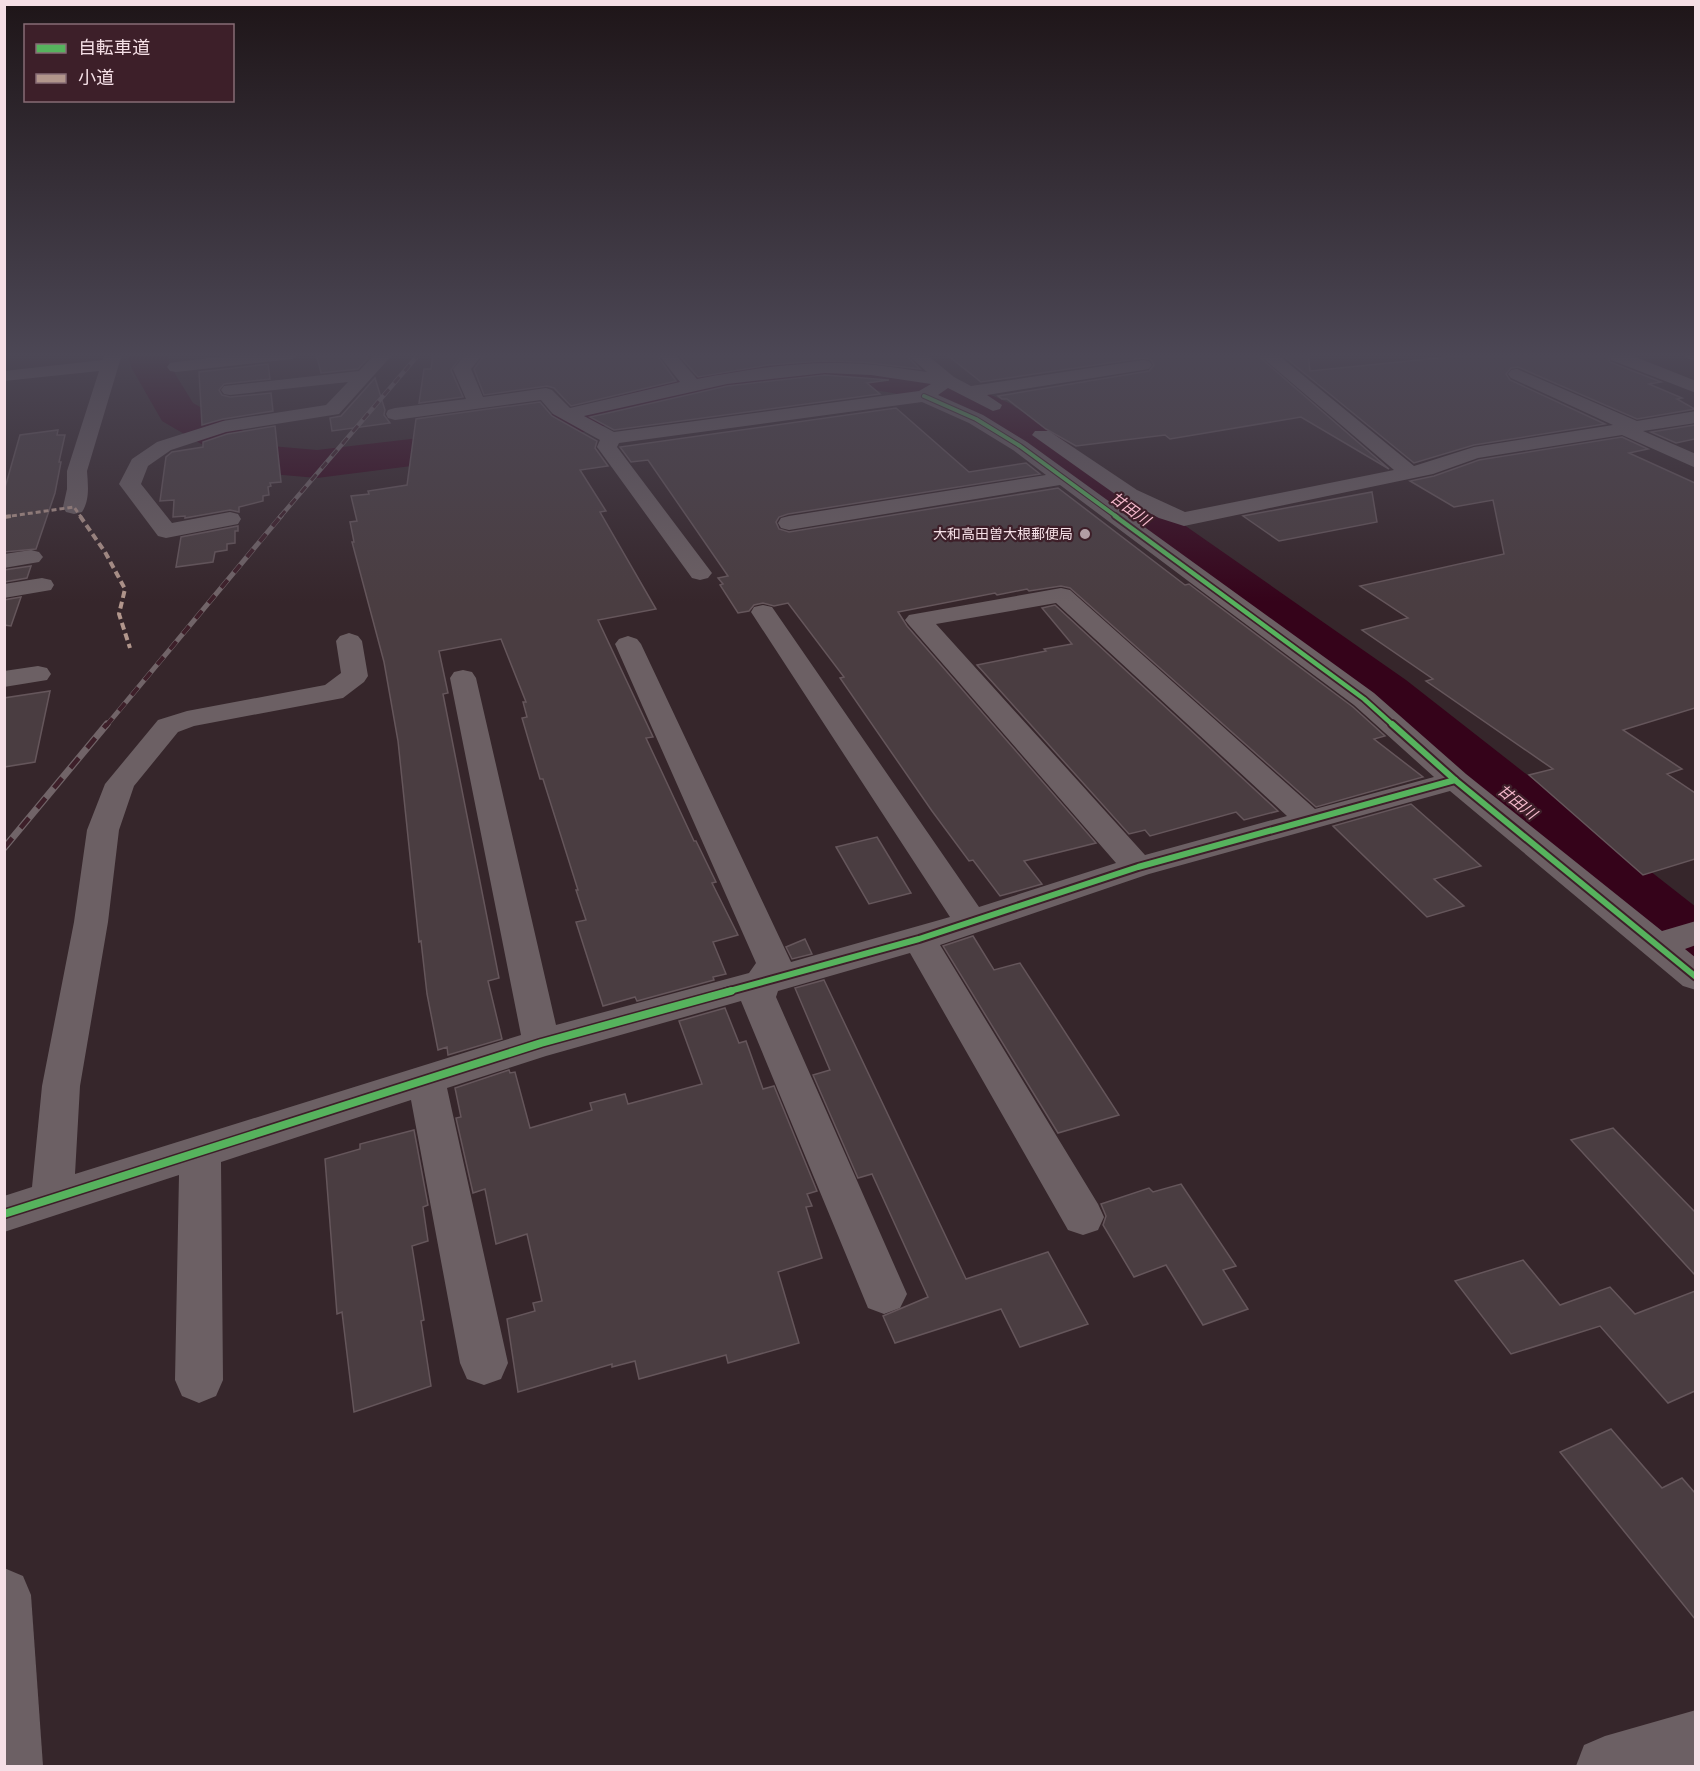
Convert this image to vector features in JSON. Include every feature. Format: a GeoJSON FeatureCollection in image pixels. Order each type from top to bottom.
{"type":"FeatureCollection","features":[{"type":"Feature","properties":{"kind":"street"},"geometry":{"type":"LineString","coordinates":[[74,507],[78,489],[77,471],[88,437]]}},
{"type":"Feature","properties":{"kind":"street"},"geometry":{"type":"LineString","coordinates":[[193,437],[164,446],[139,463],[130,484],[166,531],[230,519]]}},
{"type":"Feature","properties":{"kind":"street"},"geometry":{"type":"LineString","coordinates":[[621,437],[611,438],[608,447],[700,573]]}},
{"type":"Feature","properties":{"kind":"street"},"geometry":{"type":"LineString","coordinates":[[1003,437],[1155,542],[1364,699],[1455,780],[1695,977]]}},
{"type":"Feature","properties":{"kind":"street"},"geometry":{"type":"LineString","coordinates":[[1045,437],[1142,502],[1180,522]]}},
{"type":"Feature","properties":{"kind":"street"},"geometry":{"type":"LineString","coordinates":[[1366,437],[1410,473]]}},
{"type":"Feature","properties":{"kind":"street"},"geometry":{"type":"LineString","coordinates":[[1155,542],[1180,522],[1433,468],[1474,453],[1577,437]]}},
{"type":"Feature","properties":{"kind":"street"},"geometry":{"type":"LineString","coordinates":[[1638,437],[1695,462]]}},
{"type":"Feature","properties":{"kind":"street"},"geometry":{"type":"LineString","coordinates":[[789,523],[1065,478]]}},
{"type":"Feature","properties":{"kind":"street"},"geometry":{"type":"LineString","coordinates":[[4,561],[31,557]]}},
{"type":"Feature","properties":{"kind":"street"},"geometry":{"type":"LineString","coordinates":[[4,591],[42,585]]}},
{"type":"Feature","properties":{"kind":"street"},"geometry":{"type":"LineString","coordinates":[[1138,867],[918,620],[1061,595],[1309,820]]}},
{"type":"Feature","properties":{"kind":"street"},"geometry":{"type":"LineString","coordinates":[[763,612],[971,922]]}},
{"type":"Feature","properties":{"kind":"street"},"geometry":{"type":"LineString","coordinates":[[52,1199],[61,1086],[91,922],[103,830],[120,784],[168,726],[187,719],[333,692],[355,676],[349,641]]}},
{"type":"Feature","properties":{"kind":"street"},"geometry":{"type":"LineString","coordinates":[[628,644],[774,963],[762,982],[758,997],[884,1294]]}},
{"type":"Feature","properties":{"kind":"street"},"geometry":{"type":"LineString","coordinates":[[4,679],[38,674]]}},
{"type":"Feature","properties":{"kind":"street"},"geometry":{"type":"LineString","coordinates":[[463,678],[541,1043]]}},
{"type":"Feature","properties":{"kind":"street"},"geometry":{"type":"LineString","coordinates":[[4,1214],[541,1043],[919,939],[1138,867],[1455,780]]}},
{"type":"Feature","properties":{"kind":"street"},"geometry":{"type":"LineString","coordinates":[[1657,945],[1695,933]]}},
{"type":"Feature","properties":{"kind":"street"},"geometry":{"type":"LineString","coordinates":[[919,939],[1083,1217]]}},
{"type":"Feature","properties":{"kind":"street"},"geometry":{"type":"LineString","coordinates":[[426,1078],[484,1363]]}},
{"type":"Feature","properties":{"kind":"street"},"geometry":{"type":"LineString","coordinates":[[199,1380],[200,1151]]}},
{"type":"Feature","properties":{"kind":"street"},"geometry":{"type":"LineString","coordinates":[[4,1595],[14,1767]]}},
{"type":"Feature","properties":{"kind":"street"},"geometry":{"type":"LineString","coordinates":[[1605,1767],[1695,1739]]}},
{"type":"Feature","properties":{"kind":"building"},"geometry":{"type":"Polygon","coordinates":[[[20,437],[65,437],[55,493],[36,549],[4,552],[4,491],[20,437]]]}},
{"type":"Feature","properties":{"kind":"building"},"geometry":{"type":"Polygon","coordinates":[[[219,437],[276,437],[281,482],[270,483],[269,495],[263,496],[263,501],[239,507],[239,512],[230,510],[185,518],[185,516],[173,517],[174,500],[160,501],[166,457],[172,452],[203,447],[203,442],[219,437]]]}},
{"type":"Feature","properties":{"kind":"building"},"geometry":{"type":"Polygon","coordinates":[[[414,437],[589,437],[597,441],[595,448],[608,466],[580,470],[606,511],[600,512],[656,609],[598,620],[653,737],[646,738],[694,841],[716,882],[712,883],[738,935],[713,942],[726,974],[713,977],[714,980],[637,1001],[635,997],[603,1006],[576,922],[586,920],[576,890],[578,890],[522,718],[527,717],[523,702],[526,702],[501,639],[439,651],[448,693],[443,694],[499,978],[488,981],[502,1039],[448,1055],[447,1047],[438,1050],[427,994],[421,941],[419,942],[398,741],[384,662],[352,542],[354,542],[350,522],[357,521],[351,496],[407,485],[414,437]]]}},
{"type":"Feature","properties":{"kind":"building"},"geometry":{"type":"Polygon","coordinates":[[[693,437],[929,437],[969,472],[1026,463],[1040,474],[788,514],[779,517],[776,522],[779,529],[789,532],[1058,488],[1185,585],[1189,584],[1353,707],[1385,736],[1374,739],[1423,777],[1316,807],[1070,588],[1061,586],[997,595],[995,593],[898,612],[907,626],[1096,843],[1024,861],[1042,884],[1000,896],[973,860],[969,861],[932,811],[840,678],[844,677],[788,603],[774,606],[763,603],[754,605],[749,611],[738,613],[718,578],[728,576],[648,460],[631,462],[620,447],[693,437]]]}},
{"type":"Feature","properties":{"kind":"building"},"geometry":{"type":"Polygon","coordinates":[[[1059,437],[1152,437],[1076,446],[1059,437]]]}},
{"type":"Feature","properties":{"kind":"building"},"geometry":{"type":"Polygon","coordinates":[[[1334,437],[1352,437],[1389,469],[1334,437]]]}},
{"type":"Feature","properties":{"kind":"building"},"geometry":{"type":"Polygon","coordinates":[[[1382,437],[1526,437],[1474,445],[1414,463],[1382,437]]]}},
{"type":"Feature","properties":{"kind":"building"},"geometry":{"type":"Polygon","coordinates":[[[1622,437],[1648,449],[1629,453],[1695,483],[1695,708],[1623,730],[1682,769],[1667,774],[1695,793],[1695,859],[1643,875],[1529,775],[1553,769],[1426,681],[1433,679],[1362,630],[1408,618],[1360,586],[1504,554],[1493,500],[1454,507],[1410,481],[1434,476],[1479,460],[1622,437]]]}},
{"type":"Feature","properties":{"kind":"building"},"geometry":{"type":"Polygon","coordinates":[[[1662,437],[1695,437],[1695,439],[1676,443],[1662,437]]]}},
{"type":"Feature","properties":{"kind":"building"},"geometry":{"type":"Polygon","coordinates":[[[1372,492],[1377,522],[1279,541],[1243,516],[1372,492]]]}},
{"type":"Feature","properties":{"kind":"building"},"geometry":{"type":"Polygon","coordinates":[[[238,526],[238,531],[235,531],[235,543],[227,544],[227,550],[215,552],[213,562],[176,567],[181,537],[238,526]]]}},
{"type":"Feature","properties":{"kind":"building"},"geometry":{"type":"Polygon","coordinates":[[[31,566],[27,578],[4,582],[4,570],[31,566]]]}},
{"type":"Feature","properties":{"kind":"building"},"geometry":{"type":"Polygon","coordinates":[[[21,597],[11,626],[4,625],[4,600],[21,597]]]}},
{"type":"Feature","properties":{"kind":"building"},"geometry":{"type":"Polygon","coordinates":[[[1055,605],[1278,811],[1244,820],[1236,812],[1150,836],[1145,830],[1129,834],[977,665],[1072,644],[1042,608],[1055,605]]]}},
{"type":"Feature","properties":{"kind":"building"},"geometry":{"type":"Polygon","coordinates":[[[50,691],[35,762],[4,767],[4,698],[50,691]]]}},
{"type":"Feature","properties":{"kind":"building"},"geometry":{"type":"Polygon","coordinates":[[[1411,804],[1481,866],[1434,879],[1464,906],[1427,917],[1333,826],[1411,804]]]}},
{"type":"Feature","properties":{"kind":"building"},"geometry":{"type":"Polygon","coordinates":[[[877,837],[911,893],[869,904],[836,847],[877,837]]]}},
{"type":"Feature","properties":{"kind":"building"},"geometry":{"type":"Polygon","coordinates":[[[973,936],[994,970],[1020,963],[1119,1115],[1058,1133],[943,946],[973,936]]]}},
{"type":"Feature","properties":{"kind":"building"},"geometry":{"type":"Polygon","coordinates":[[[805,939],[812,954],[792,959],[786,947],[805,939]]]}},
{"type":"Feature","properties":{"kind":"building"},"geometry":{"type":"Polygon","coordinates":[[[824,980],[966,1279],[1048,1252],[1088,1324],[1020,1347],[1001,1309],[895,1343],[883,1316],[928,1297],[872,1174],[858,1178],[813,1075],[830,1070],[795,988],[824,980]]]}},
{"type":"Feature","properties":{"kind":"building"},"geometry":{"type":"Polygon","coordinates":[[[725,1008],[739,1043],[746,1041],[763,1089],[774,1086],[817,1191],[807,1194],[812,1206],[806,1207],[822,1258],[778,1272],[799,1343],[728,1363],[726,1355],[639,1379],[635,1361],[612,1367],[612,1364],[518,1392],[507,1319],[535,1311],[533,1303],[542,1301],[527,1234],[496,1244],[485,1189],[473,1193],[456,1118],[461,1117],[455,1088],[509,1070],[510,1073],[515,1072],[530,1128],[592,1110],[590,1103],[625,1094],[628,1104],[702,1084],[679,1021],[725,1008]]]}},
{"type":"Feature","properties":{"kind":"building"},"geometry":{"type":"Polygon","coordinates":[[[1613,1128],[1695,1212],[1695,1275],[1571,1140],[1613,1128]]]}},
{"type":"Feature","properties":{"kind":"building"},"geometry":{"type":"Polygon","coordinates":[[[414,1130],[428,1205],[423,1207],[428,1241],[412,1246],[424,1320],[421,1321],[431,1386],[354,1412],[342,1312],[337,1314],[325,1159],[360,1149],[360,1144],[414,1130]]]}},
{"type":"Feature","properties":{"kind":"building"},"geometry":{"type":"Polygon","coordinates":[[[1181,1184],[1236,1266],[1223,1270],[1248,1309],[1203,1325],[1166,1265],[1134,1277],[1103,1225],[1106,1216],[1101,1204],[1149,1188],[1153,1192],[1181,1184]]]}},
{"type":"Feature","properties":{"kind":"building"},"geometry":{"type":"Polygon","coordinates":[[[1523,1260],[1560,1305],[1610,1287],[1635,1314],[1695,1291],[1695,1391],[1668,1403],[1600,1326],[1511,1354],[1455,1281],[1523,1260]]]}},
{"type":"Feature","properties":{"kind":"building"},"geometry":{"type":"Polygon","coordinates":[[[1611,1429],[1662,1488],[1682,1478],[1695,1493],[1695,1619],[1560,1452],[1611,1429]]]}},
{"type":"Feature","properties":{"kind":"waterway","name":"甘田川"},"geometry":{"type":"LineString","coordinates":[[221,437],[260,459],[317,464],[498,442],[518,437]]}},
{"type":"Feature","properties":{"kind":"waterway","name":"甘田川"},"geometry":{"type":"LineString","coordinates":[[1029,437],[1384,693],[1696,949]]}},
{"type":"Feature","properties":{"kind":"railway"},"geometry":{"type":"LineString","coordinates":[[280,517],[349,437]]}},
{"type":"Feature","properties":{"kind":"railway"},"geometry":{"type":"LineString","coordinates":[[106,726],[281,516]]}},
{"type":"Feature","properties":{"kind":"railway"},"geometry":{"type":"LineString","coordinates":[[4,848],[107,724]]}},
{"type":"Feature","properties":{"kind":"marked path"},"geometry":{"type":"LineString","coordinates":[[4,517],[74,507],[105,552],[125,589],[119,614],[130,648]]}},
{"type":"Feature","properties":{"kind":"cycle path"},"geometry":{"type":"LineString","coordinates":[[1005,437],[1364,699],[1455,780],[1696,977]]}},
{"type":"Feature","properties":{"kind":"cycle path"},"geometry":{"type":"LineString","coordinates":[[4,1214],[541,1043],[919,939],[1138,867],[1455,780]]}},
{"type":"Feature","properties":{"kind":"place","name":"大和高田曽大根郵便局"},"geometry":{"type":"Point","coordinates":[1085,534]}}]}
